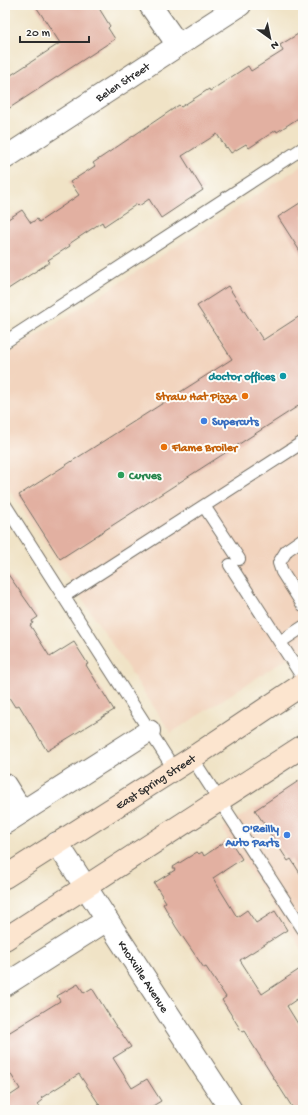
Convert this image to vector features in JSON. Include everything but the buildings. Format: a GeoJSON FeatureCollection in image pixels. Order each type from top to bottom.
{"type":"FeatureCollection","features":[{"type":"Feature","properties":{"kind":"main road","name":"East Spring Street"},"geometry":{"type":"LineString","coordinates":[[5,877],[303,684]]}},
{"type":"Feature","properties":{"kind":"main road"},"geometry":{"type":"LineString","coordinates":[[5,939],[303,746]]}},
{"type":"Feature","properties":{"kind":"street"},"geometry":{"type":"LineString","coordinates":[[150,5],[178,45]]}},
{"type":"Feature","properties":{"kind":"street","name":"Belen Street"},"geometry":{"type":"LineString","coordinates":[[5,158],[240,5]]}},
{"type":"Feature","properties":{"kind":"street"},"geometry":{"type":"LineString","coordinates":[[5,785],[14,817],[149,731]]}},
{"type":"Feature","properties":{"kind":"street","name":"Knoxville Avenue"},"geometry":{"type":"LineString","coordinates":[[57,843],[231,1110]]}},
{"type":"Feature","properties":{"kind":"street"},"geometry":{"type":"LineString","coordinates":[[5,985],[107,920]]}},
{"type":"Feature","properties":{"kind":"lane"},"geometry":{"type":"LineString","coordinates":[[5,342],[303,148]]}},
{"type":"Feature","properties":{"kind":"lane"},"geometry":{"type":"LineString","coordinates":[[64,596],[303,442]]}},
{"type":"Feature","properties":{"kind":"lane"},"geometry":{"type":"LineString","coordinates":[[5,505],[149,731],[220,800],[303,929]]}},
{"type":"Feature","properties":{"kind":"lane"},"geometry":{"type":"LineString","coordinates":[[204,506],[280,642],[303,678]]}},
{"type":"Feature","properties":{"kind":"lane"},"geometry":{"type":"LineString","coordinates":[[303,539],[286,550],[279,563],[282,572],[303,605]]}},
{"type":"Feature","properties":{"kind":"lane"},"geometry":{"type":"LineString","coordinates":[[280,642],[303,627]]}},
{"type":"Feature","properties":{"kind":"shaded area"},"geometry":{"type":"Polygon","coordinates":[[[303,165],[303,648],[171,733],[5,483],[5,356],[303,165]]]}},
{"type":"Feature","properties":{"kind":"shaded area"},"geometry":{"type":"Polygon","coordinates":[[[303,777],[303,952],[222,829],[303,777]]]}},
{"type":"Feature","properties":{"kind":"place","name":"doctor offices"},"geometry":{"type":"Point","coordinates":[283,376]}},
{"type":"Feature","properties":{"kind":"place","name":"Straw Hat Pizza"},"geometry":{"type":"Point","coordinates":[245,396]}},
{"type":"Feature","properties":{"kind":"place","name":"Supercuts"},"geometry":{"type":"Point","coordinates":[204,421]}},
{"type":"Feature","properties":{"kind":"place","name":"Flame Broiler"},"geometry":{"type":"Point","coordinates":[164,447]}},
{"type":"Feature","properties":{"kind":"place","name":"Curves"},"geometry":{"type":"Point","coordinates":[121,475]}},
{"type":"Feature","properties":{"kind":"place","name":"O'Reilly Auto Parts"},"geometry":{"type":"Point","coordinates":[287,835]}}]}
